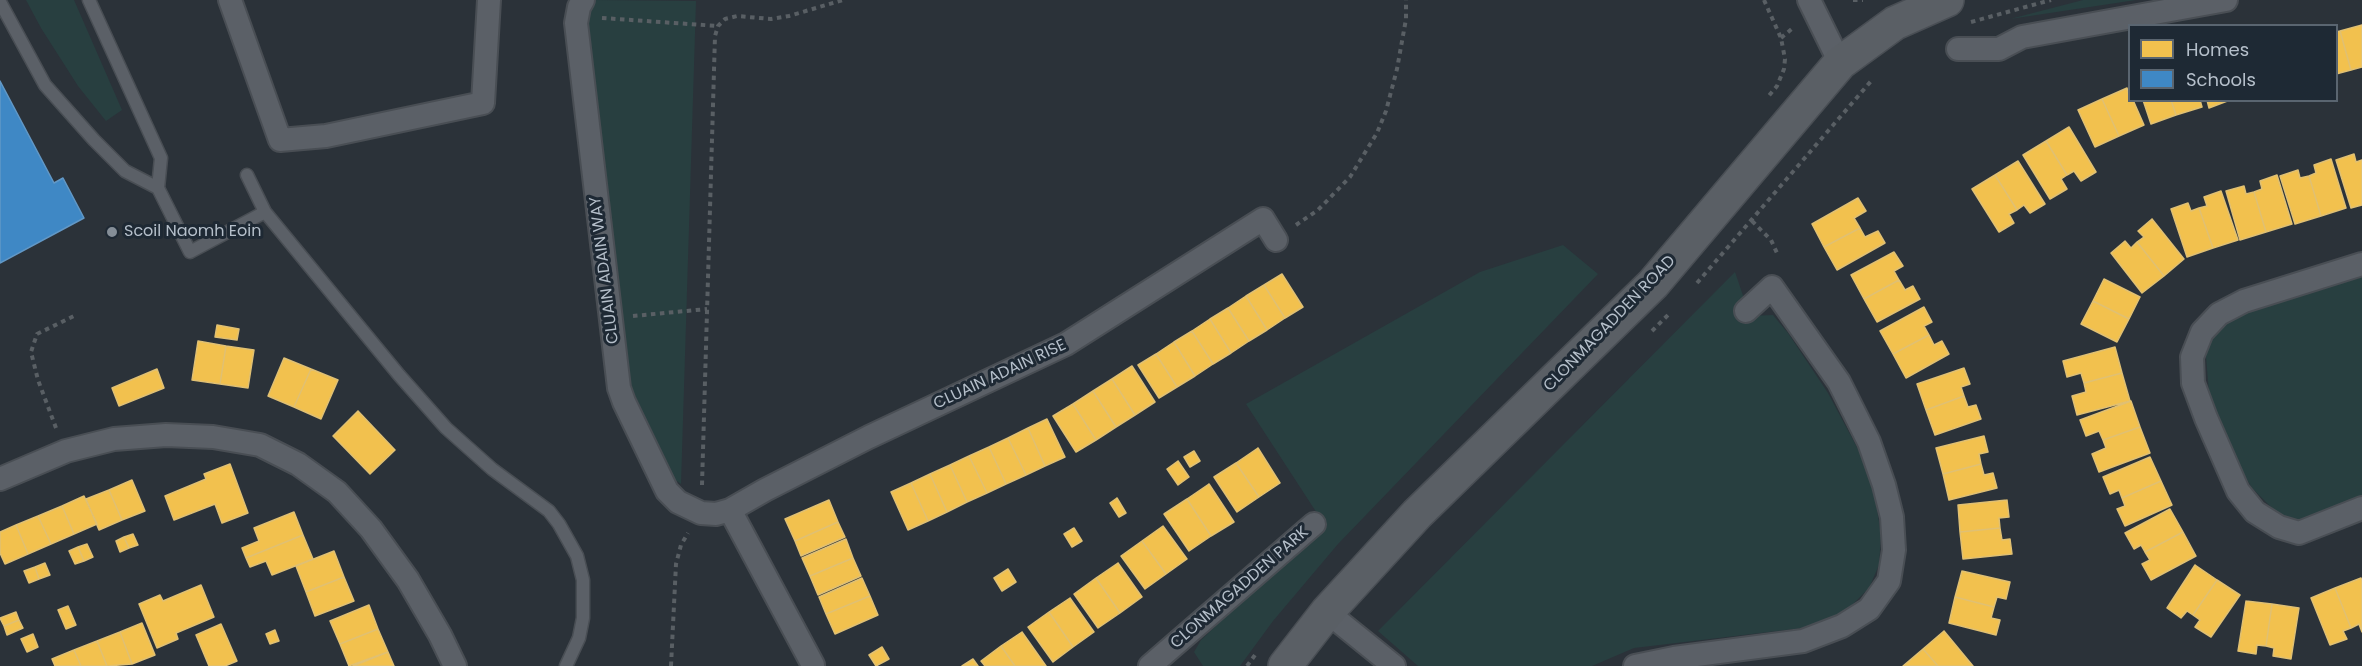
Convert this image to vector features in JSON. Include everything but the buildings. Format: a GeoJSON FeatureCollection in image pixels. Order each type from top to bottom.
{"type":"FeatureCollection","features":[{"type":"Feature","properties":{"kind":"street"},"geometry":{"type":"LineString","coordinates":[[230,0],[280,140],[326,136],[483,103],[489,0]]}},
{"type":"Feature","properties":{"kind":"street"},"geometry":{"type":"LineString","coordinates":[[1809,0],[1840,63]]}},
{"type":"Feature","properties":{"kind":"street","name":"CLONMAGADDEN ROAD"},"geometry":{"type":"LineString","coordinates":[[1285,666],[1327,612],[1417,514],[1653,284],[1840,63],[1895,23],[1947,0]]}},
{"type":"Feature","properties":{"kind":"street"},"geometry":{"type":"LineString","coordinates":[[1958,49],[1999,49],[2022,37],[2226,0]]}},
{"type":"Feature","properties":{"kind":"street","name":"CLUAIN ADAIN WAY"},"geometry":{"type":"LineString","coordinates":[[580,8],[576,23],[619,388],[668,491],[678,502],[701,513]]}},
{"type":"Feature","properties":{"kind":"street","name":"CLUAIN ADAIN RISE"},"geometry":{"type":"LineString","coordinates":[[701,513],[716,514],[730,510],[869,436],[1066,344],[1263,219],[1276,240]]}},
{"type":"Feature","properties":{"kind":"street"},"geometry":{"type":"LineString","coordinates":[[2362,264],[2244,301],[2219,314],[2202,332],[2192,357],[2193,383],[2206,418],[2238,491],[2255,512],[2279,527],[2299,533],[2362,508]]}},
{"type":"Feature","properties":{"kind":"street"},"geometry":{"type":"LineString","coordinates":[[1635,666],[1674,658],[1803,641],[1842,627],[1869,609],[1889,581],[1894,550],[1892,517],[1887,496],[1869,442],[1839,382],[1772,287],[1746,311]]}},
{"type":"Feature","properties":{"kind":"street"},"geometry":{"type":"LineString","coordinates":[[0,479],[66,451],[114,439],[166,435],[213,437],[260,445],[298,464],[338,492],[371,529],[408,580],[455,666]]}},
{"type":"Feature","properties":{"kind":"street"},"geometry":{"type":"LineString","coordinates":[[730,510],[813,665]]}},
{"type":"Feature","properties":{"kind":"street","name":"CLONMAGADDEN PARK"},"geometry":{"type":"LineString","coordinates":[[1164,662],[1314,524]]}},
{"type":"Feature","properties":{"kind":"street"},"geometry":{"type":"LineString","coordinates":[[1327,612],[1394,666]]}},
{"type":"Feature","properties":{"kind":"lane"},"geometry":{"type":"LineString","coordinates":[[88,0],[161,158],[158,188],[190,252],[265,212]]}},
{"type":"Feature","properties":{"kind":"lane"},"geometry":{"type":"LineString","coordinates":[[0,3],[45,85],[125,171],[158,188]]}},
{"type":"Feature","properties":{"kind":"lane"},"geometry":{"type":"LineString","coordinates":[[247,175],[265,212],[399,375],[447,428],[492,469],[549,511],[559,524],[577,556],[583,580],[583,618],[579,638],[567,666]]}},
{"type":"Feature","properties":{"kind":"path"},"geometry":{"type":"LineString","coordinates":[[671,666],[676,564],[684,537],[700,519],[701,513],[715,36],[718,26],[725,19],[737,16],[771,19],[842,0]]}},
{"type":"Feature","properties":{"kind":"path"},"geometry":{"type":"LineString","coordinates":[[1276,240],[1318,210],[1350,177],[1377,133],[1386,111],[1397,69],[1406,19],[1406,0]]}},
{"type":"Feature","properties":{"kind":"path"},"geometry":{"type":"LineString","coordinates":[[1764,0],[1780,38]]}},
{"type":"Feature","properties":{"kind":"path"},"geometry":{"type":"LineString","coordinates":[[1853,0],[1863,0]]}},
{"type":"Feature","properties":{"kind":"path"},"geometry":{"type":"LineString","coordinates":[[580,8],[718,26]]}},
{"type":"Feature","properties":{"kind":"path"},"geometry":{"type":"LineString","coordinates":[[1752,221],[1765,232],[1777,253]]}},
{"type":"Feature","properties":{"kind":"path"},"geometry":{"type":"LineString","coordinates":[[611,318],[707,309]]}},
{"type":"Feature","properties":{"kind":"path"},"geometry":{"type":"LineString","coordinates":[[66,451],[38,380],[31,352],[37,334],[74,316]]}},
{"type":"Feature","properties":{"kind":"green space"},"geometry":{"type":"Polygon","coordinates":[[[26,0],[74,0],[122,110],[106,121],[78,86],[26,0]]]}},
{"type":"Feature","properties":{"kind":"green space"},"geometry":{"type":"Polygon","coordinates":[[[594,0],[696,1],[681,484],[667,474],[624,368],[585,17],[594,0]]]}},
{"type":"Feature","properties":{"kind":"green space"},"geometry":{"type":"Polygon","coordinates":[[[2083,0],[2136,0],[2010,19],[2083,0]]]}},
{"type":"Feature","properties":{"kind":"green space"},"geometry":{"type":"Polygon","coordinates":[[[1563,245],[1598,274],[1338,544],[1273,621],[1240,666],[1203,666],[1194,652],[1201,640],[1324,524],[1246,404],[1480,272],[1563,245]]]}},
{"type":"Feature","properties":{"kind":"green space"},"geometry":{"type":"Polygon","coordinates":[[[1735,272],[1750,316],[1773,315],[1788,333],[1828,393],[1859,451],[1875,495],[1881,536],[1879,565],[1869,588],[1843,614],[1811,627],[1634,648],[1592,666],[1418,666],[1378,631],[1735,272]]]}},
{"type":"Feature","properties":{"kind":"green space"},"geometry":{"type":"Polygon","coordinates":[[[2362,277],[2362,496],[2301,520],[2288,518],[2274,510],[2252,488],[2238,464],[2209,393],[2206,356],[2211,339],[2225,323],[2248,311],[2362,277]]]}},
{"type":"Feature","properties":{"kind":"place","name":"Scoil Naomh Eoin"},"geometry":{"type":"Point","coordinates":[112,232]}}]}
